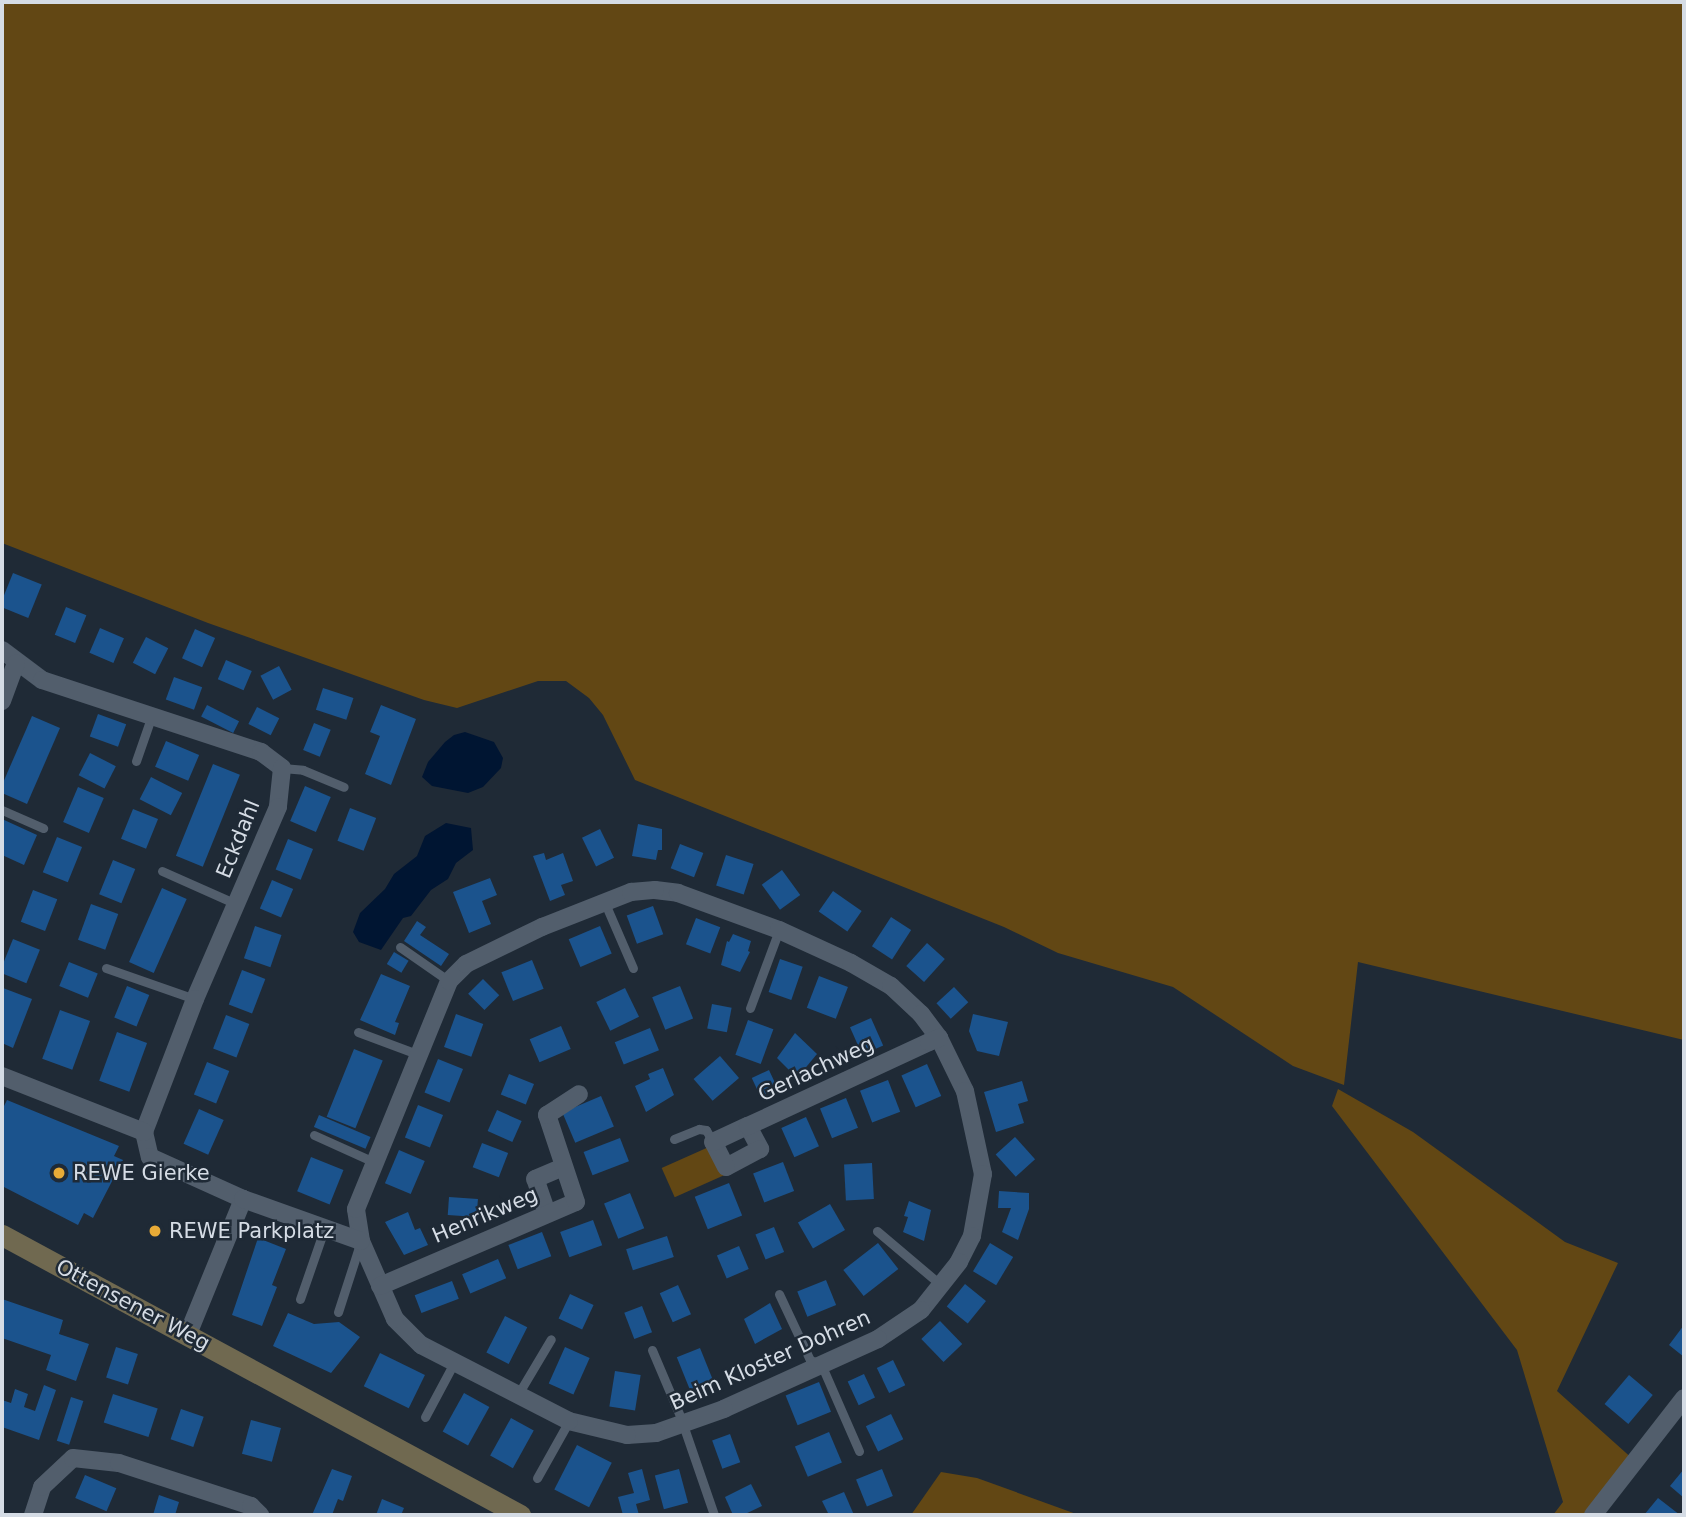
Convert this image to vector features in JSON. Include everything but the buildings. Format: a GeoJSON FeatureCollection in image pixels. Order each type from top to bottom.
{"type":"FeatureCollection","features":[{"type":"Feature","properties":{"kind":"street"},"geometry":{"type":"LineString","coordinates":[[2,650],[42,680],[261,752],[282,768]]}},
{"type":"Feature","properties":{"kind":"street"},"geometry":{"type":"LineString","coordinates":[[2,701],[16,663]]}},
{"type":"Feature","properties":{"kind":"street","name":"Eckdahl"},"geometry":{"type":"LineString","coordinates":[[144,1132],[195,999],[278,807],[282,768]]}},
{"type":"Feature","properties":{"kind":"street","name":"Beim Kloster Dohren"},"geometry":{"type":"LineString","coordinates":[[631,892],[678,893],[779,930],[851,963],[891,986],[921,1014],[939,1038],[965,1091],[983,1174],[972,1236],[959,1262],[942,1286],[921,1310],[895,1328],[821,1364],[683,1424],[656,1433],[627,1435],[569,1421],[421,1345],[395,1319],[361,1241],[356,1209],[449,981],[466,964],[542,926],[631,892]]}},
{"type":"Feature","properties":{"kind":"street","name":"Gerlachweg"},"geometry":{"type":"LineString","coordinates":[[713,1142],[939,1038]]}},
{"type":"Feature","properties":{"kind":"street"},"geometry":{"type":"LineString","coordinates":[[2,1076],[144,1132],[150,1157],[243,1199],[361,1241]]}},
{"type":"Feature","properties":{"kind":"street"},"geometry":{"type":"LineString","coordinates":[[547,1213],[535,1179],[563,1167],[547,1115],[579,1094]]}},
{"type":"Feature","properties":{"kind":"street"},"geometry":{"type":"LineString","coordinates":[[713,1142],[726,1167],[760,1149],[748,1126]]}},
{"type":"Feature","properties":{"kind":"street","name":"Henrikweg"},"geometry":{"type":"LineString","coordinates":[[380,1286],[576,1202],[563,1167]]}},
{"type":"Feature","properties":{"kind":"street"},"geometry":{"type":"LineString","coordinates":[[188,1334],[243,1199]]}},
{"type":"Feature","properties":{"kind":"street","name":"Ottensener Weg"},"geometry":{"type":"LineString","coordinates":[[2,1235],[520,1515]]}},
{"type":"Feature","properties":{"kind":"street"},"geometry":{"type":"LineString","coordinates":[[1593,1515],[1684,1398]]}},
{"type":"Feature","properties":{"kind":"street"},"geometry":{"type":"LineString","coordinates":[[33,1515],[42,1487],[73,1458],[118,1463],[251,1506],[260,1515]]}},
{"type":"Feature","properties":{"kind":"lane"},"geometry":{"type":"LineString","coordinates":[[136,761],[151,718]]}},
{"type":"Feature","properties":{"kind":"lane"},"geometry":{"type":"LineString","coordinates":[[282,768],[303,770],[344,787]]}},
{"type":"Feature","properties":{"kind":"lane"},"geometry":{"type":"LineString","coordinates":[[2,810],[43,828]]}},
{"type":"Feature","properties":{"kind":"lane"},"geometry":{"type":"LineString","coordinates":[[162,871],[236,904]]}},
{"type":"Feature","properties":{"kind":"lane"},"geometry":{"type":"LineString","coordinates":[[604,901],[633,968]]}},
{"type":"Feature","properties":{"kind":"lane"},"geometry":{"type":"LineString","coordinates":[[750,1008],[779,930]]}},
{"type":"Feature","properties":{"kind":"lane"},"geometry":{"type":"LineString","coordinates":[[400,947],[449,981]]}},
{"type":"Feature","properties":{"kind":"lane"},"geometry":{"type":"LineString","coordinates":[[106,968],[195,999]]}},
{"type":"Feature","properties":{"kind":"lane"},"geometry":{"type":"LineString","coordinates":[[358,1032],[417,1054]]}},
{"type":"Feature","properties":{"kind":"lane"},"geometry":{"type":"LineString","coordinates":[[674,1139],[699,1129],[706,1130],[713,1142]]}},
{"type":"Feature","properties":{"kind":"lane"},"geometry":{"type":"LineString","coordinates":[[314,1135],[374,1162]]}},
{"type":"Feature","properties":{"kind":"lane"},"geometry":{"type":"LineString","coordinates":[[300,1299],[325,1227]]}},
{"type":"Feature","properties":{"kind":"lane"},"geometry":{"type":"LineString","coordinates":[[877,1231],[942,1286]]}},
{"type":"Feature","properties":{"kind":"lane"},"geometry":{"type":"LineString","coordinates":[[338,1312],[361,1241]]}},
{"type":"Feature","properties":{"kind":"lane"},"geometry":{"type":"LineString","coordinates":[[779,1294],[810,1360],[821,1364],[859,1451]]}},
{"type":"Feature","properties":{"kind":"lane"},"geometry":{"type":"LineString","coordinates":[[517,1396],[551,1339]]}},
{"type":"Feature","properties":{"kind":"lane"},"geometry":{"type":"LineString","coordinates":[[652,1350],[683,1424],[714,1515]]}},
{"type":"Feature","properties":{"kind":"lane"},"geometry":{"type":"LineString","coordinates":[[425,1417],[454,1363]]}},
{"type":"Feature","properties":{"kind":"lane"},"geometry":{"type":"LineString","coordinates":[[537,1478],[569,1421]]}},
{"type":"Feature","properties":{"kind":"shaded area"},"geometry":{"type":"Polygon","coordinates":[[[2,2],[1684,2],[1684,1040],[1358,962],[1344,1085],[1293,1066],[1173,987],[1058,953],[1004,927],[635,780],[603,715],[589,698],[566,681],[538,681],[457,708],[424,700],[208,623],[2,543],[2,2]]]}},
{"type":"Feature","properties":{"kind":"shaded area"},"geometry":{"type":"Polygon","coordinates":[[[1338,1089],[1413,1132],[1565,1242],[1618,1263],[1557,1391],[1635,1461],[1593,1515],[1553,1515],[1563,1502],[1517,1350],[1332,1106],[1338,1089]]]}},
{"type":"Feature","properties":{"kind":"shaded area"},"geometry":{"type":"Polygon","coordinates":[[[711,1146],[724,1175],[675,1197],[662,1168],[711,1146]]]}},
{"type":"Feature","properties":{"kind":"shaded area"},"geometry":{"type":"Polygon","coordinates":[[[941,1472],[977,1478],[1079,1515],[911,1515],[941,1472]]]}},
{"type":"Feature","properties":{"kind":"water"},"geometry":{"type":"Polygon","coordinates":[[[465,732],[494,742],[503,758],[501,768],[483,787],[468,793],[432,786],[422,777],[428,762],[445,742],[454,735],[465,732]]]}},
{"type":"Feature","properties":{"kind":"water"},"geometry":{"type":"Polygon","coordinates":[[[446,823],[471,828],[473,850],[456,863],[448,879],[431,890],[411,916],[403,918],[381,950],[359,942],[353,932],[360,913],[385,889],[394,874],[417,856],[425,836],[446,823]]]}},
{"type":"Feature","properties":{"kind":"place","name":"REWE Gierke"},"geometry":{"type":"Point","coordinates":[59,1173]}},
{"type":"Feature","properties":{"kind":"place","name":"REWE Parkplatz"},"geometry":{"type":"Point","coordinates":[155,1231]}}]}
